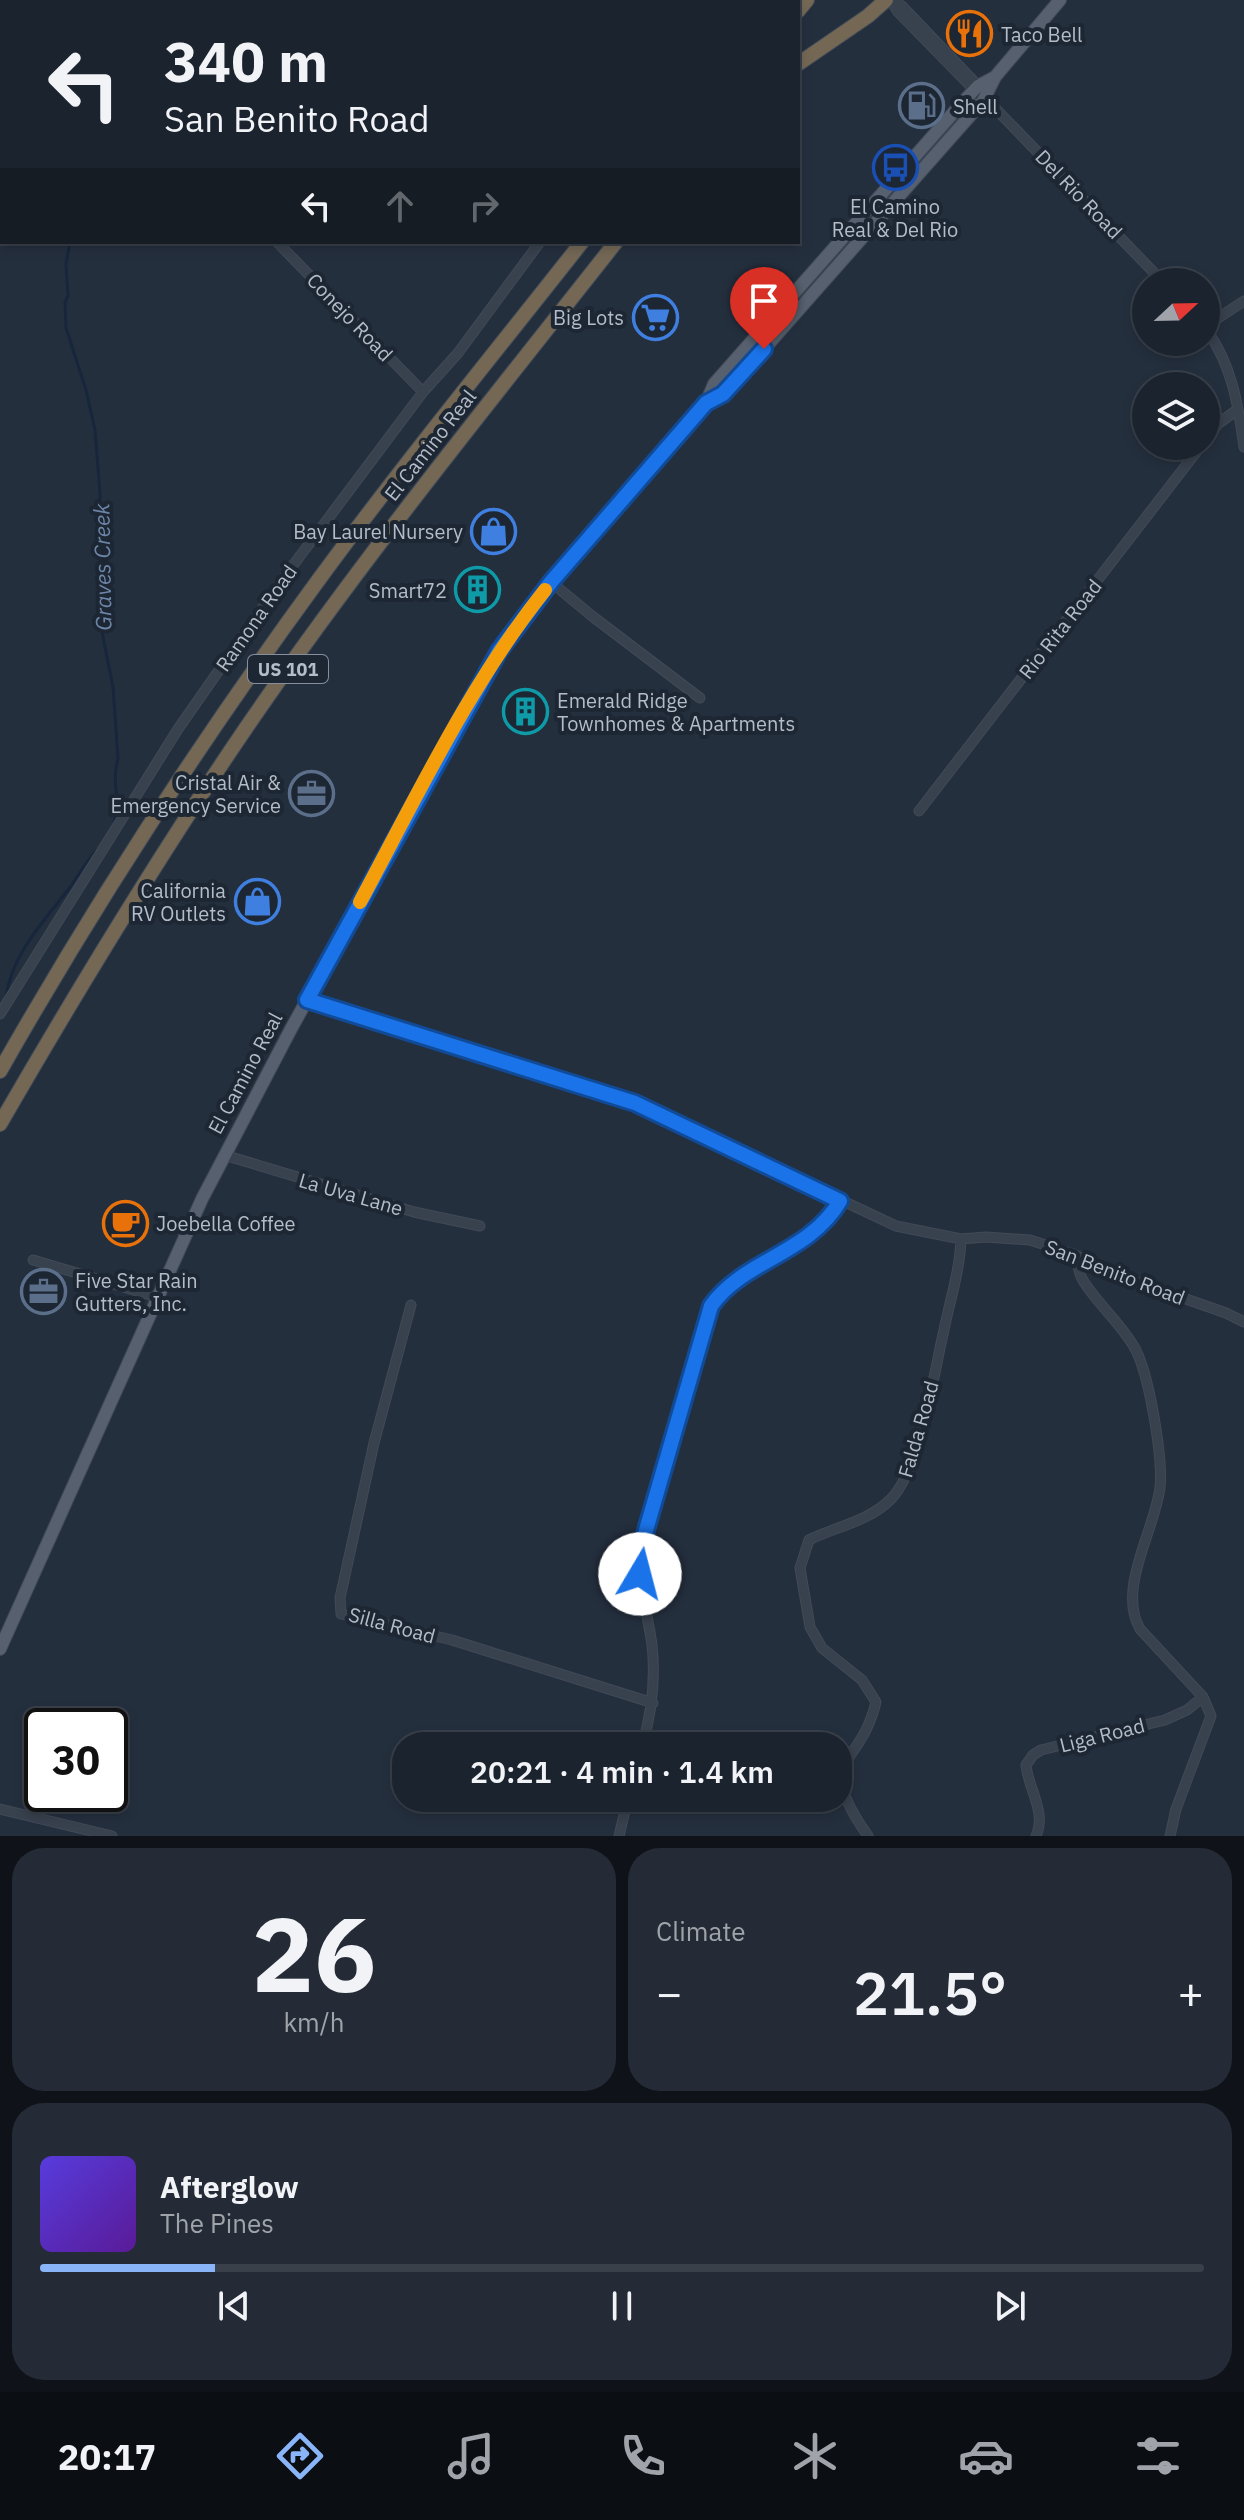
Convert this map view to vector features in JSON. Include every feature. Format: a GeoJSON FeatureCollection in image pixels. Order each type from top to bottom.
{"type":"FeatureCollection","features":[{"type":"Feature","properties":{"kind":"highway"},"geometry":{"type":"LineString","coordinates":[[800,63],[890,0]]}},
{"type":"Feature","properties":{"kind":"highway","name":"El Camino Real"},"geometry":{"type":"LineString","coordinates":[[0,1071],[109,888],[271,646],[363,521],[580,244]]}},
{"type":"Feature","properties":{"kind":"highway","name":"El Camino Real"},"geometry":{"type":"LineString","coordinates":[[0,1124],[132,902],[247,727],[378,545],[615,244]]}},
{"type":"Feature","properties":{"kind":"main road","name":"El Camino Real"},"geometry":{"type":"LineString","coordinates":[[0,1649],[224,1155],[481,680],[519,622],[551,582],[706,403],[723,394],[983,96],[995,77],[1060,0]]}},
{"type":"Feature","properties":{"kind":"street","name":"Del Rio Road"},"geometry":{"type":"LineString","coordinates":[[890,0],[898,12],[1149,268]]}},
{"type":"Feature","properties":{"kind":"street","name":"Conejo Road"},"geometry":{"type":"LineString","coordinates":[[279,244],[423,392]]}},
{"type":"Feature","properties":{"kind":"street","name":"Ramona Road"},"geometry":{"type":"LineString","coordinates":[[0,1014],[178,729],[282,580],[539,244]]}},
{"type":"Feature","properties":{"kind":"street"},"geometry":{"type":"LineString","coordinates":[[1220,318],[1244,301]]}},
{"type":"Feature","properties":{"kind":"street"},"geometry":{"type":"LineString","coordinates":[[1220,354],[1227,367],[1238,409],[1244,447]]}},
{"type":"Feature","properties":{"kind":"street"},"geometry":{"type":"LineString","coordinates":[[1220,422],[1238,409]]}},
{"type":"Feature","properties":{"kind":"street","name":"Rio Rita Road"},"geometry":{"type":"LineString","coordinates":[[919,811],[1190,460]]}},
{"type":"Feature","properties":{"kind":"street"},"geometry":{"type":"LineString","coordinates":[[551,582],[700,698]]}},
{"type":"Feature","properties":{"kind":"street","name":"San Benito Road"},"geometry":{"type":"LineString","coordinates":[[307,1000],[635,1103],[896,1226],[961,1239],[1030,1240],[1244,1322]]}},
{"type":"Feature","properties":{"kind":"street","name":"La Uva Lane"},"geometry":{"type":"LineString","coordinates":[[224,1155],[414,1212],[480,1226]]}},
{"type":"Feature","properties":{"kind":"street"},"geometry":{"type":"LineString","coordinates":[[646,1732],[653,1703],[652,1646],[640,1574],[641,1551],[711,1306],[733,1283],[802,1242],[840,1201]]}},
{"type":"Feature","properties":{"kind":"street","name":"Falda Road"},"geometry":{"type":"LineString","coordinates":[[852,1749],[873,1715],[876,1702],[862,1680],[816,1642],[810,1627],[800,1568],[809,1540],[872,1514],[894,1496],[902,1484],[927,1411],[961,1239]]}},
{"type":"Feature","properties":{"kind":"street"},"geometry":{"type":"LineString","coordinates":[[1073,1254],[1078,1260],[1081,1279],[1135,1347],[1152,1409],[1160,1487],[1133,1586],[1131,1604],[1134,1619],[1203,1697],[1211,1716],[1180,1795],[1170,1836]]}},
{"type":"Feature","properties":{"kind":"street"},"geometry":{"type":"LineString","coordinates":[[33,1260],[157,1297]]}},
{"type":"Feature","properties":{"kind":"street","name":"Silla Road"},"geometry":{"type":"LineString","coordinates":[[411,1305],[374,1443],[338,1608],[341,1614],[452,1640],[653,1703]]}},
{"type":"Feature","properties":{"kind":"street","name":"Liga Road"},"geometry":{"type":"LineString","coordinates":[[1036,1836],[1040,1829],[1039,1813],[1026,1765],[1033,1755],[1041,1750],[1165,1720],[1187,1710],[1203,1697]]}},
{"type":"Feature","properties":{"kind":"street"},"geometry":{"type":"LineString","coordinates":[[0,1809],[112,1836]]}},
{"type":"Feature","properties":{"kind":"street"},"geometry":{"type":"LineString","coordinates":[[619,1836],[625,1812]]}},
{"type":"Feature","properties":{"kind":"street","name":"Falda Road"},"geometry":{"type":"LineString","coordinates":[[851,1812],[868,1836]]}},
{"type":"Feature","properties":{"kind":"waterway","name":"Graves Creek"},"geometry":{"type":"LineString","coordinates":[[70,244],[66,264],[66,328],[95,430],[100,493],[99,531],[105,560],[99,594],[99,617],[113,687],[118,759],[114,823]]}},
{"type":"Feature","properties":{"kind":"waterway","name":"Graves Creek"},"geometry":{"type":"LineString","coordinates":[[6,997],[9,981],[22,952],[100,847]]}},
{"type":"Feature","properties":{"kind":"slow traffic"},"geometry":{"type":"LineString","coordinates":[[360,902],[481,680],[519,622],[545,590]]}},
{"type":"Feature","properties":{"kind":"place","name":"Taco Bell"},"geometry":{"type":"Point","coordinates":[970,34]}},
{"type":"Feature","properties":{"kind":"place","name":"Shell"},"geometry":{"type":"Point","coordinates":[922,106]}},
{"type":"Feature","properties":{"kind":"place","name":"El Camino Real & Del Rio"},"geometry":{"type":"Point","coordinates":[895,167]}},
{"type":"Feature","properties":{"kind":"place","name":"Big Lots"},"geometry":{"type":"Point","coordinates":[655,317]}},
{"type":"Feature","properties":{"kind":"place","name":"Bay Laurel Nursery"},"geometry":{"type":"Point","coordinates":[494,531]}},
{"type":"Feature","properties":{"kind":"place","name":"Smart72"},"geometry":{"type":"Point","coordinates":[478,590]}},
{"type":"Feature","properties":{"kind":"place","name":"Emerald Ridge Townhomes & Apartments"},"geometry":{"type":"Point","coordinates":[526,712]}},
{"type":"Feature","properties":{"kind":"place","name":"Cristal Air & Emergency Service"},"geometry":{"type":"Point","coordinates":[312,794]}},
{"type":"Feature","properties":{"kind":"place","name":"California RV Outlets"},"geometry":{"type":"Point","coordinates":[257,901]}},
{"type":"Feature","properties":{"kind":"place","name":"Joebella Coffee"},"geometry":{"type":"Point","coordinates":[125,1223]}},
{"type":"Feature","properties":{"kind":"place","name":"Five Star Rain Gutters, Inc."},"geometry":{"type":"Point","coordinates":[44,1291]}},
{"type":"Feature","properties":{"kind":"route"},"geometry":{"type":"LineString","coordinates":[[640,1574],[644,1537],[711,1306],[733,1283],[802,1242],[840,1201],[635,1103],[307,1000],[481,680],[519,622],[706,403],[723,394],[764,349]]}}]}
